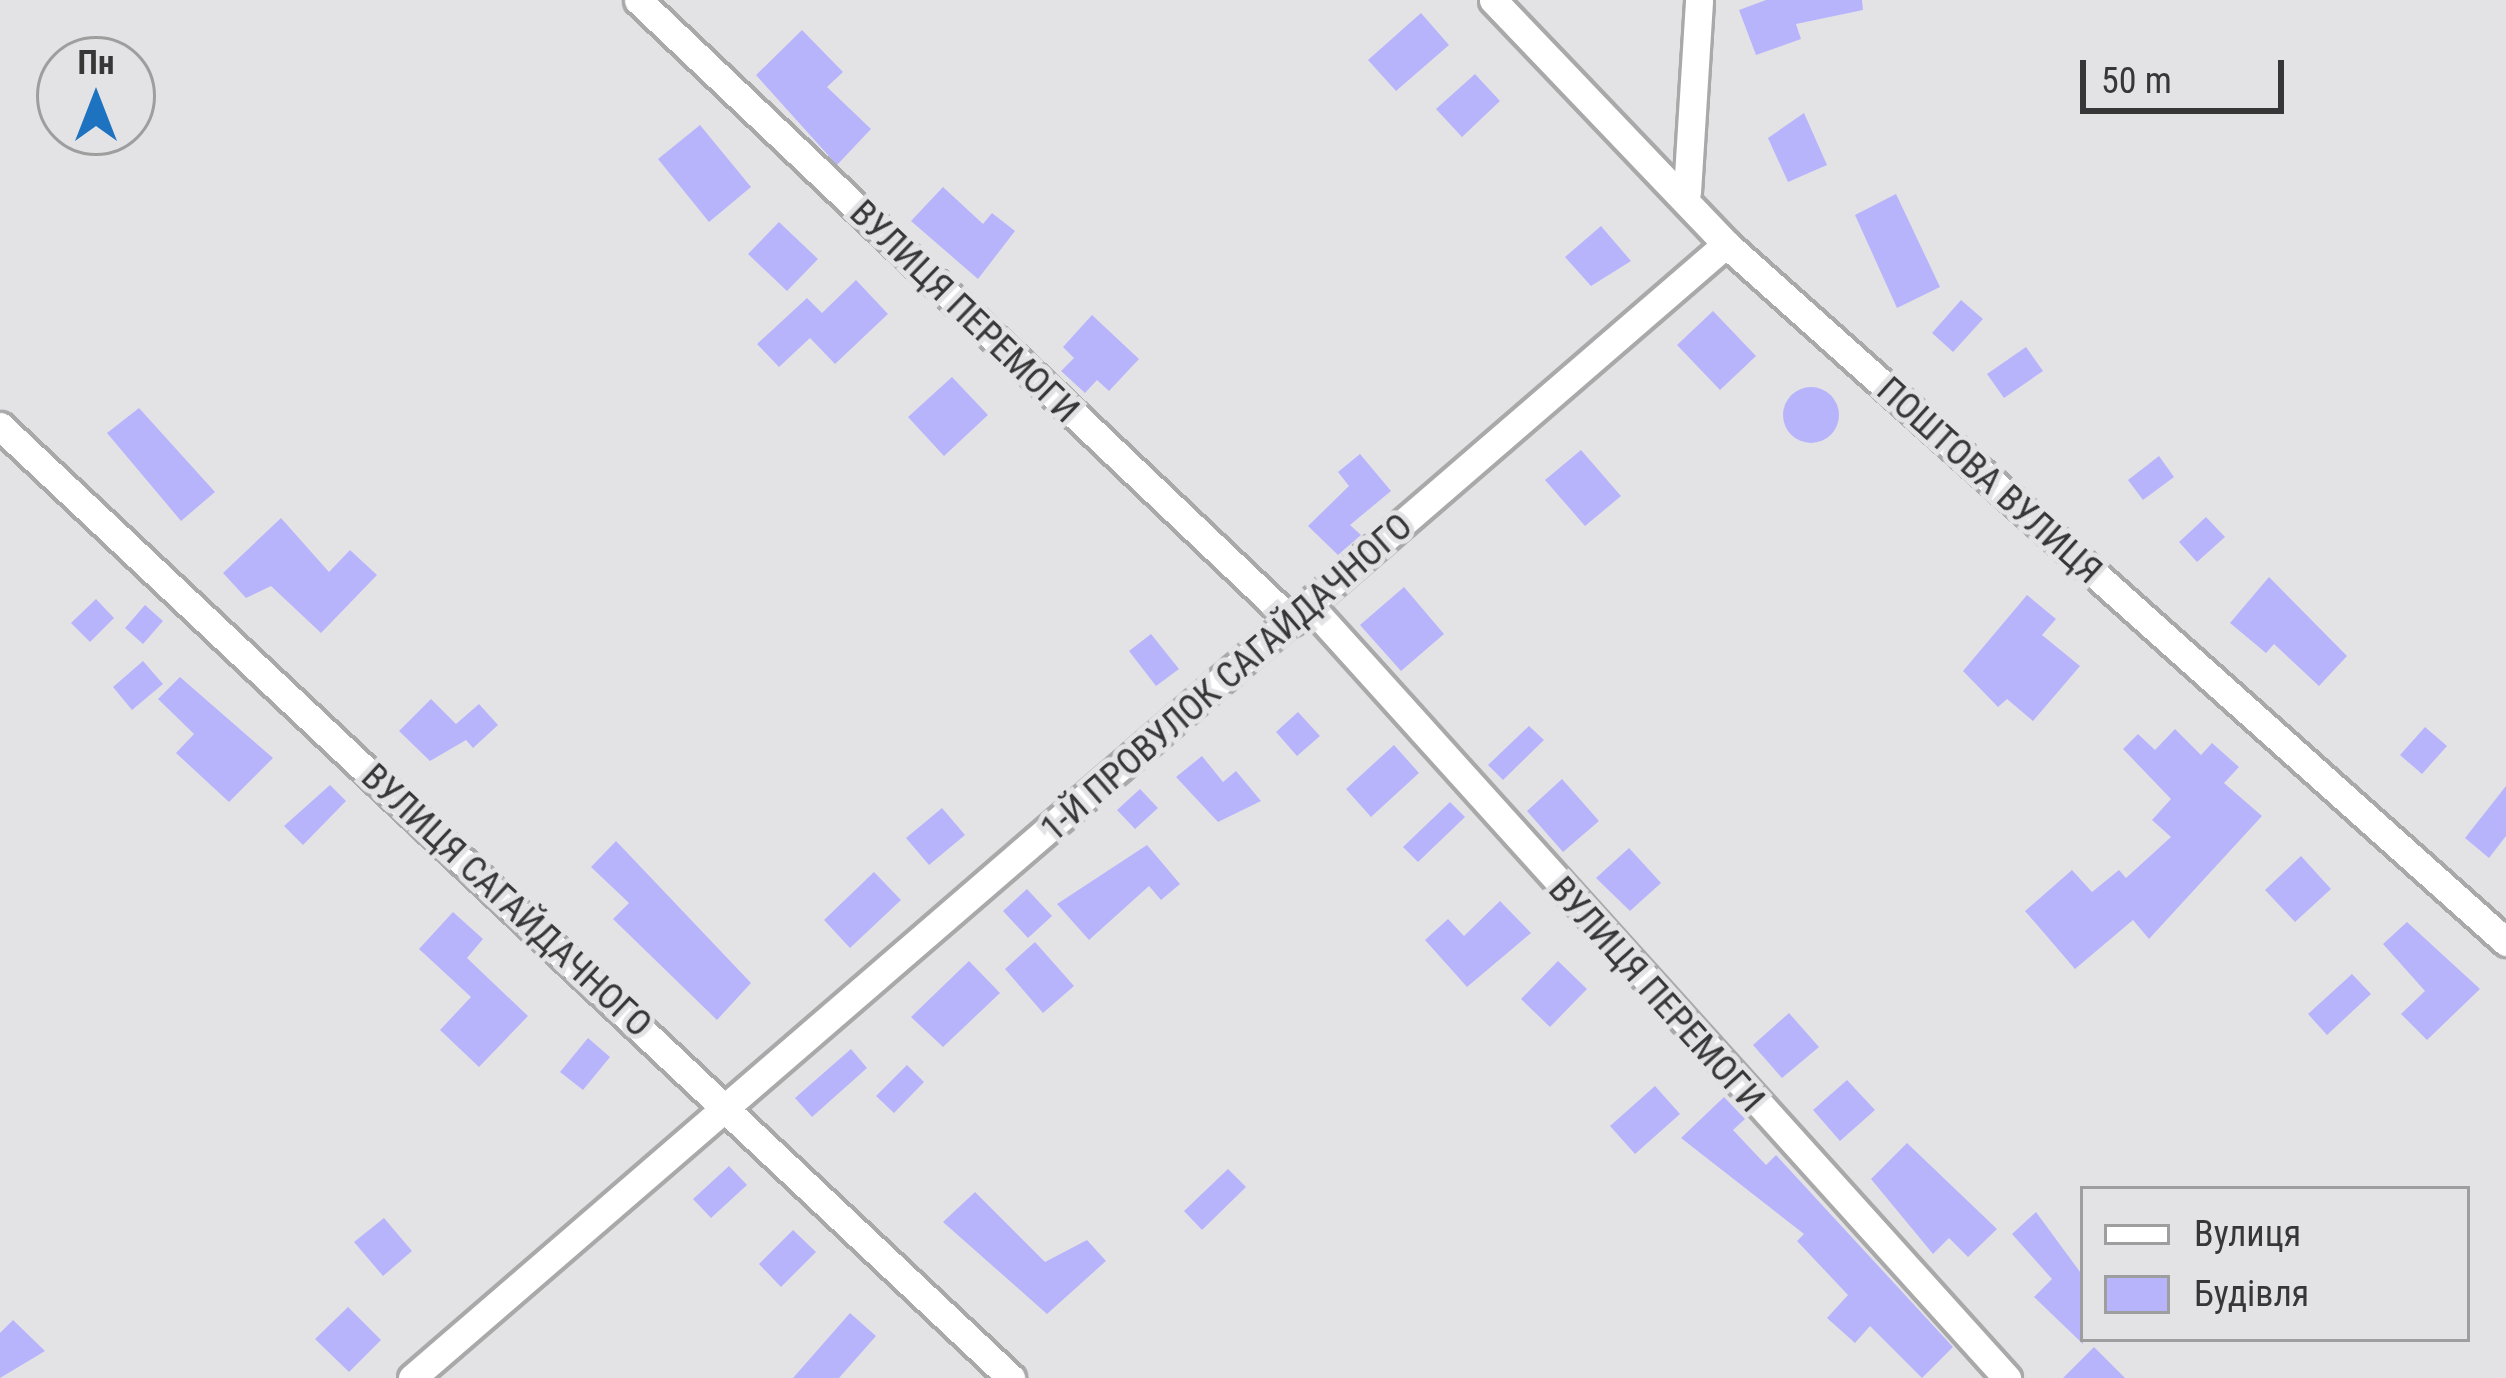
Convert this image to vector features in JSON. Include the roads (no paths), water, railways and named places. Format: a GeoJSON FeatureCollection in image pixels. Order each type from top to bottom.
{"type":"FeatureCollection","features":[{"type":"Feature","properties":{"kind":"street","name":"ВУЛИЦЯ ПЕРЕМОГИ"},"geometry":{"type":"LineString","coordinates":[[638,0],[1302,614],[2007,1378]]}},
{"type":"Feature","properties":{"kind":"street","name":"ПОШТОВА ВУЛИЦЯ"},"geometry":{"type":"LineString","coordinates":[[1493,0],[1687,192],[1726,244],[2506,942]]}},
{"type":"Feature","properties":{"kind":"street"},"geometry":{"type":"LineString","coordinates":[[1687,192],[1699,0]]}},
{"type":"Feature","properties":{"kind":"street","name":"1-Й ПРОВУЛОК САГАЙДАЧНОГО"},"geometry":{"type":"LineString","coordinates":[[412,1378],[721,1103],[797,1052],[1726,244]]}},
{"type":"Feature","properties":{"kind":"street","name":"ВУЛИЦЯ САГАЙДАЧНОГО"},"geometry":{"type":"LineString","coordinates":[[0,426],[1011,1378]]}}]}
